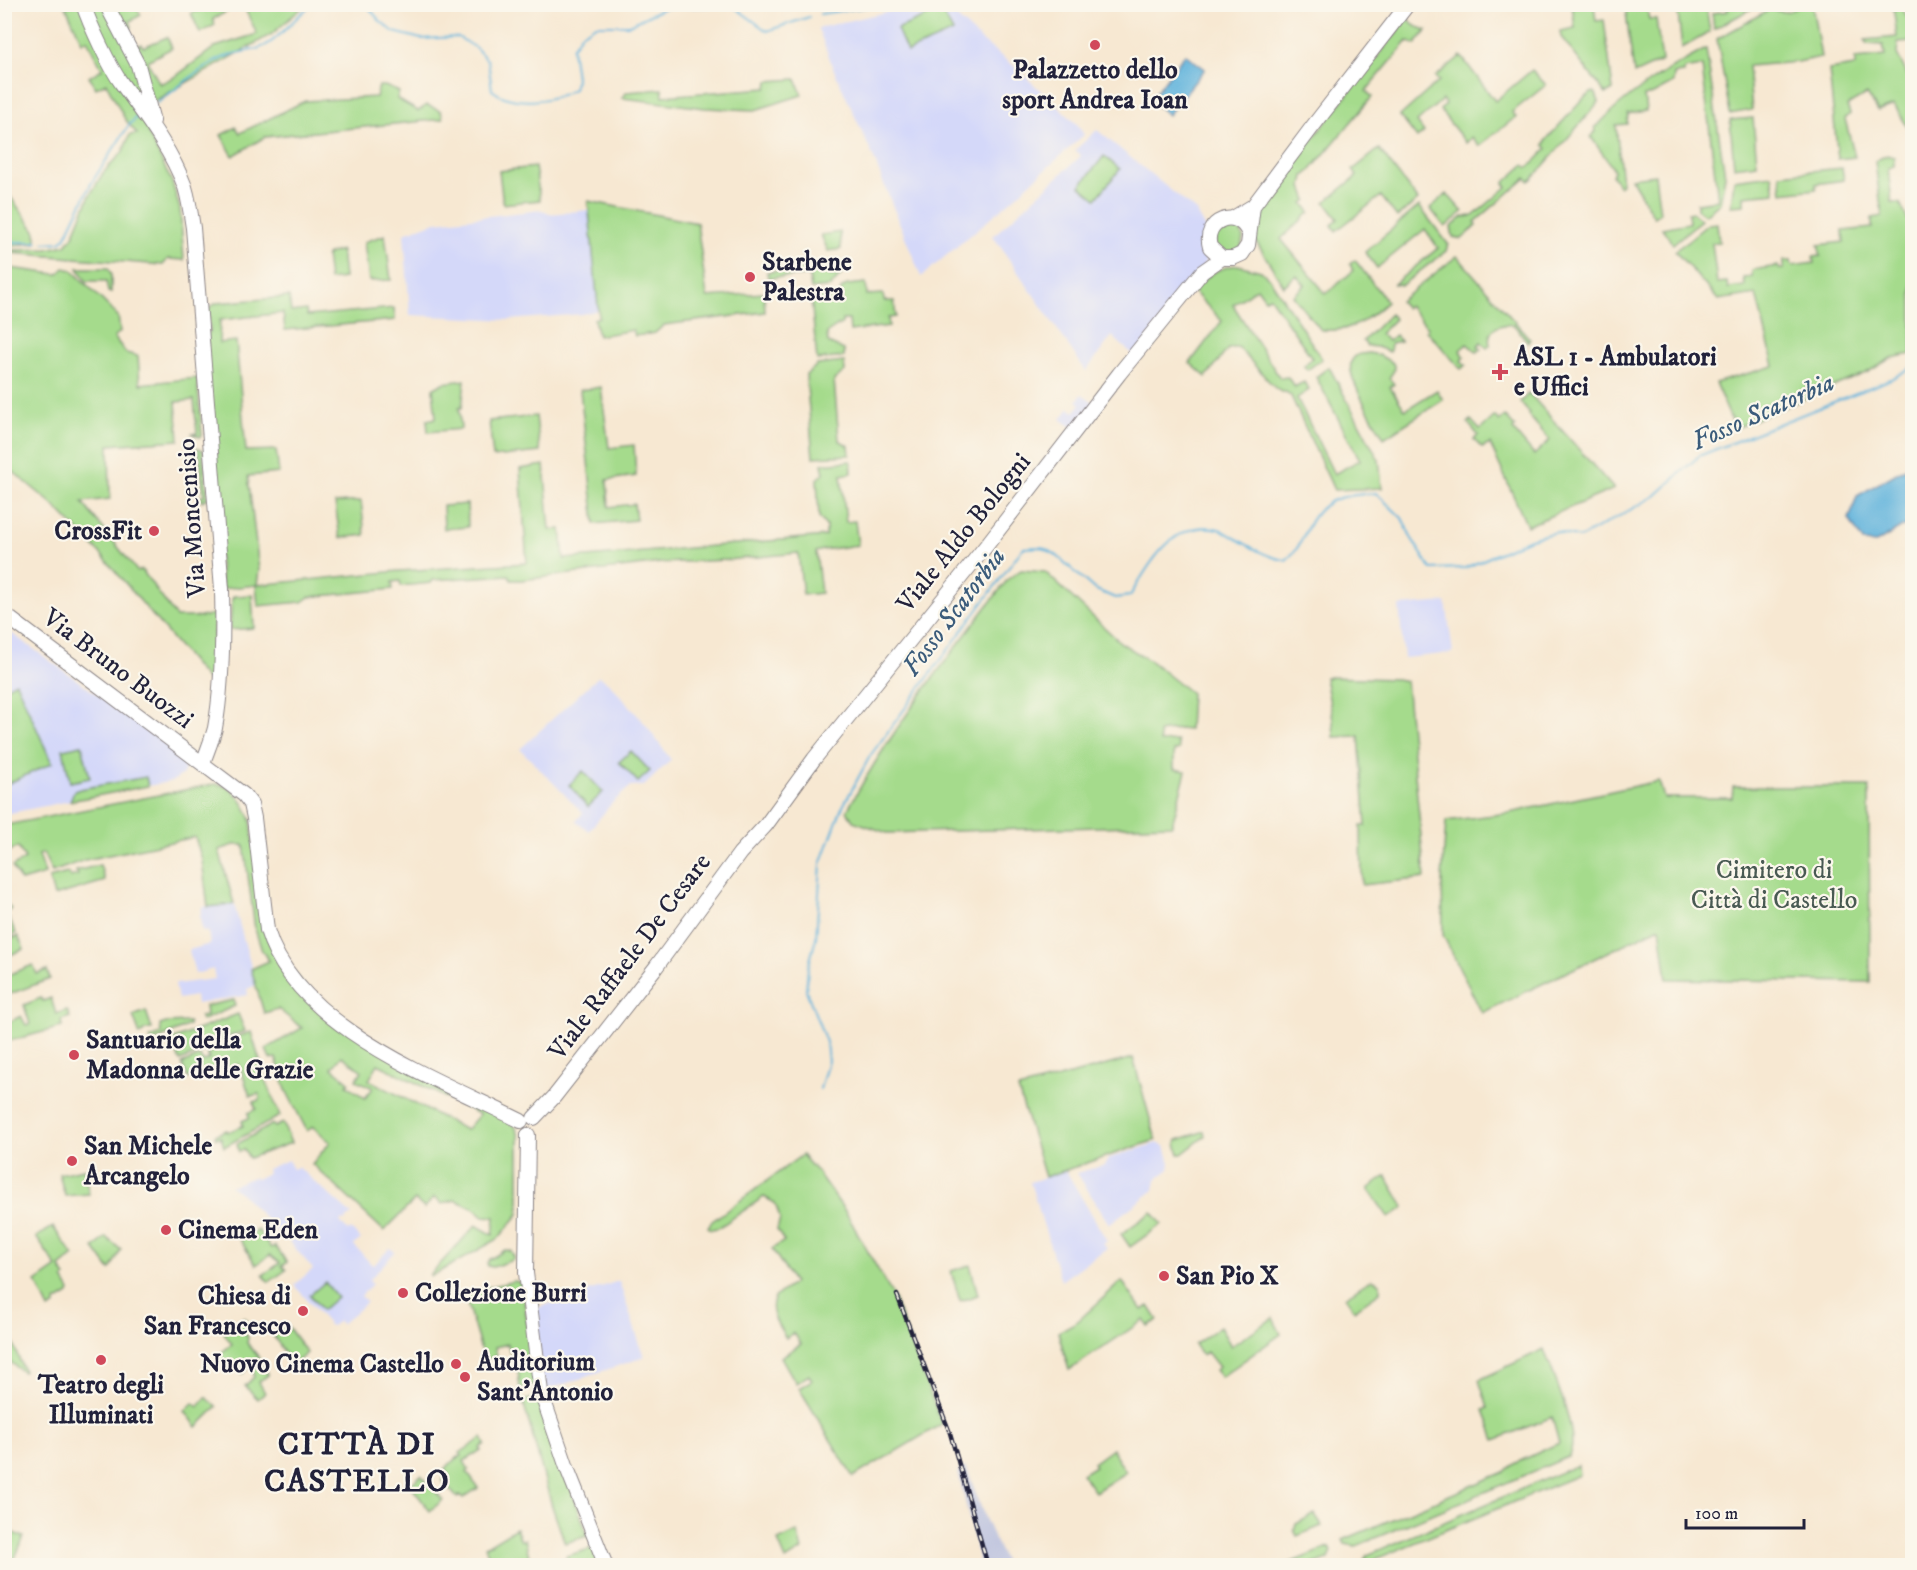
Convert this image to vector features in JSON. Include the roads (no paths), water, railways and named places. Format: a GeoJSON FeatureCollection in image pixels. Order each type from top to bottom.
{"type":"FeatureCollection","features":[{"type":"Feature","properties":{"kind":"main road"},"geometry":{"type":"LineString","coordinates":[[83,4],[88,20],[120,82],[156,131]]}},
{"type":"Feature","properties":{"kind":"main road"},"geometry":{"type":"LineString","coordinates":[[106,4],[138,66],[156,131]]}},
{"type":"Feature","properties":{"kind":"main road"},"geometry":{"type":"LineString","coordinates":[[1233,218],[1253,206],[1408,4]]}},
{"type":"Feature","properties":{"kind":"main road","name":"Via Moncenisio"},"geometry":{"type":"LineString","coordinates":[[156,131],[177,169],[189,199],[222,597],[216,720],[203,763]]}},
{"type":"Feature","properties":{"kind":"main road"},"geometry":{"type":"LineString","coordinates":[[1249,236],[1242,223],[1233,218],[1226,218],[1215,223],[1208,235],[1210,247],[1222,258],[1238,256],[1245,250],[1249,236],[1253,206]]}},
{"type":"Feature","properties":{"kind":"main road","name":"Viale Aldo Bologni"},"geometry":{"type":"LineString","coordinates":[[1202,272],[1210,247]]}},
{"type":"Feature","properties":{"kind":"main road","name":"Viale Aldo Bologni"},"geometry":{"type":"LineString","coordinates":[[766,825],[821,750],[993,537],[1104,393],[1202,272],[1222,258]]}},
{"type":"Feature","properties":{"kind":"main road","name":"Via Bruno Buozzi"},"geometry":{"type":"LineString","coordinates":[[4,614],[244,795],[251,804],[254,818],[270,942],[294,981],[331,1016],[387,1056],[527,1120]]}},
{"type":"Feature","properties":{"kind":"main road","name":"Viale Raffaele De Cesare"},"geometry":{"type":"LineString","coordinates":[[527,1120],[554,1097],[656,967],[740,853],[766,825]]}},
{"type":"Feature","properties":{"kind":"main road"},"geometry":{"type":"LineString","coordinates":[[527,1120],[521,1130],[528,1135],[526,1273],[541,1392],[567,1468],[606,1566]]}},
{"type":"Feature","properties":{"kind":"water"},"geometry":{"type":"Polygon","coordinates":[[[1185,54],[1205,69],[1168,115],[1150,100],[1185,54]]]}},
{"type":"Feature","properties":{"kind":"water"},"geometry":{"type":"Polygon","coordinates":[[[1907,467],[1912,467],[1912,521],[1876,543],[1863,542],[1849,519],[1857,496],[1907,467]]]}},
{"type":"Feature","properties":{"kind":"waterway"},"geometry":{"type":"LineString","coordinates":[[157,103],[218,60],[266,45],[313,4]]}},
{"type":"Feature","properties":{"kind":"waterway"},"geometry":{"type":"LineString","coordinates":[[366,4],[379,20],[394,32],[421,39],[458,37],[476,48],[488,61],[492,90],[510,99],[521,101],[543,100],[574,89],[576,78],[572,48],[581,34],[596,25],[629,25],[664,8],[733,6],[767,31],[809,17]]}},
{"type":"Feature","properties":{"kind":"waterway"},"geometry":{"type":"LineString","coordinates":[[820,14],[886,4]]}},
{"type":"Feature","properties":{"kind":"waterway"},"geometry":{"type":"LineString","coordinates":[[44,243],[60,242],[65,238],[92,182],[129,125],[138,116]]}},
{"type":"Feature","properties":{"kind":"waterway"},"geometry":{"type":"LineString","coordinates":[[4,242],[37,242]]}},
{"type":"Feature","properties":{"kind":"waterway","name":"Fosso Scatorbia"},"geometry":{"type":"LineString","coordinates":[[820,1089],[828,1061],[826,1042],[806,990],[808,968],[816,938],[821,864],[841,810],[870,756],[1023,548],[1041,547],[1055,554],[1094,589],[1115,598],[1130,596],[1146,570],[1165,546],[1188,530],[1203,527],[1219,529],[1266,555],[1286,560],[1298,546],[1313,518],[1327,504],[1344,497],[1376,493],[1402,518],[1431,569],[1465,568],[1530,539],[1556,532],[1580,538],[1655,496],[1699,456],[1891,379],[1912,367]]}},
{"type":"Feature","properties":{"kind":"railway"},"geometry":{"type":"LineString","coordinates":[[897,1295],[950,1433],[988,1566]]}},
{"type":"Feature","properties":{"kind":"place","name":"Palazzetto dello sport Andrea Ioan"},"geometry":{"type":"Point","coordinates":[1095,45]}},
{"type":"Feature","properties":{"kind":"place","name":"Starbene Palestra"},"geometry":{"type":"Point","coordinates":[750,277]}},
{"type":"Feature","properties":{"kind":"place","name":"ASL 1 - Ambulatori e Uffici"},"geometry":{"type":"Point","coordinates":[1500,372]}},
{"type":"Feature","properties":{"kind":"place","name":"CrossFit"},"geometry":{"type":"Point","coordinates":[154,531]}},
{"type":"Feature","properties":{"kind":"place","name":"Santuario della Madonna delle Grazie"},"geometry":{"type":"Point","coordinates":[74,1055]}},
{"type":"Feature","properties":{"kind":"place","name":"San Michele Arcangelo"},"geometry":{"type":"Point","coordinates":[72,1161]}},
{"type":"Feature","properties":{"kind":"place","name":"Cinema Eden"},"geometry":{"type":"Point","coordinates":[166,1230]}},
{"type":"Feature","properties":{"kind":"place","name":"San Pio X"},"geometry":{"type":"Point","coordinates":[1164,1276]}},
{"type":"Feature","properties":{"kind":"place","name":"Collezione Burri"},"geometry":{"type":"Point","coordinates":[403,1293]}},
{"type":"Feature","properties":{"kind":"place","name":"Chiesa di San Francesco"},"geometry":{"type":"Point","coordinates":[303,1311]}},
{"type":"Feature","properties":{"kind":"place","name":"Teatro degli Illuminati"},"geometry":{"type":"Point","coordinates":[101,1360]}},
{"type":"Feature","properties":{"kind":"place","name":"Nuovo Cinema Castello"},"geometry":{"type":"Point","coordinates":[456,1364]}},
{"type":"Feature","properties":{"kind":"place","name":"Auditorium Sant'Antonio"},"geometry":{"type":"Point","coordinates":[465,1377]}},
{"type":"Feature","properties":{"kind":"district","name":"CITTÀ DI CASTELLO"},"geometry":{"type":"Point","coordinates":[357,1464]}},
{"type":"Feature","properties":{"kind":"park label","name":"Cimitero di Città di Castello"},"geometry":{"type":"Point","coordinates":[1774,885]}}]}
